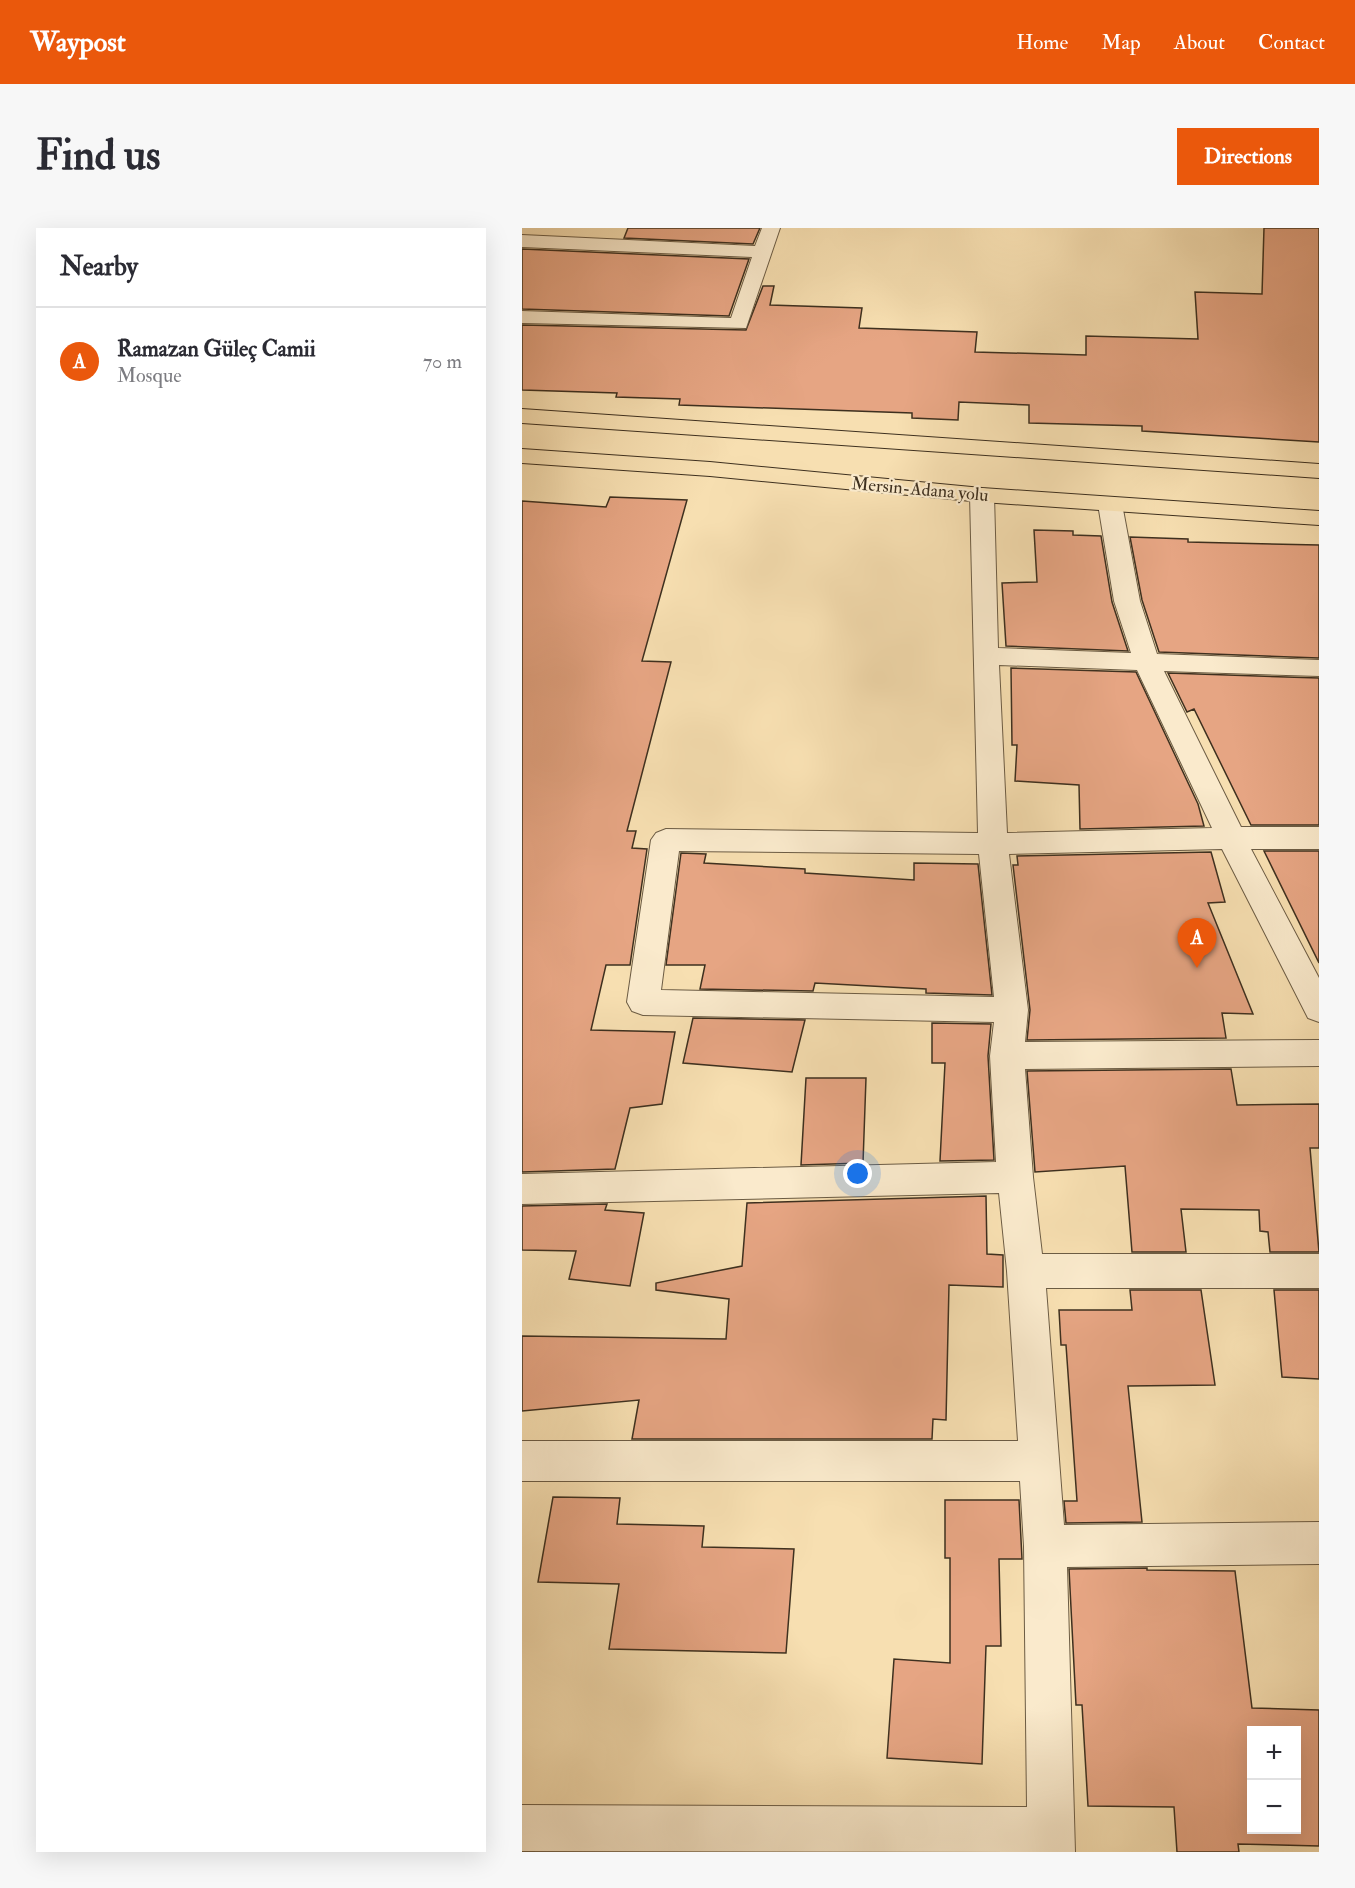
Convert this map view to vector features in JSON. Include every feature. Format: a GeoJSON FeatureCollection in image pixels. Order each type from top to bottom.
{"type":"FeatureCollection","features":[{"type":"Feature","properties":{"kind":"highway","name":"Mersin-Adana yolu"},"geometry":{"type":"LineString","coordinates":[[522,416],[1319,471]]}},
{"type":"Feature","properties":{"kind":"highway","name":"Mersin-Adana yolu"},"geometry":{"type":"LineString","coordinates":[[522,456],[710,469],[982,495],[1319,518]]}},
{"type":"Feature","properties":{"kind":"street"},"geometry":{"type":"LineString","coordinates":[[522,317],[738,324],[771,228]]}},
{"type":"Feature","properties":{"kind":"street"},"geometry":{"type":"LineString","coordinates":[[522,241],[613,236],[763,252]]}},
{"type":"Feature","properties":{"kind":"street"},"geometry":{"type":"LineString","coordinates":[[522,1828],[1051,1842],[1045,1546],[1026,1270],[1015,1177],[1007,1056],[1012,1010],[993,844],[985,656],[982,495]]}},
{"type":"Feature","properties":{"kind":"street"},"geometry":{"type":"LineString","coordinates":[[1110,504],[1127,601],[1147,663],[1231,838],[1319,1009]]}},
{"type":"Feature","properties":{"kind":"street"},"geometry":{"type":"LineString","coordinates":[[985,656],[1319,668]]}},
{"type":"Feature","properties":{"kind":"street"},"geometry":{"type":"LineString","coordinates":[[1012,1010],[643,1002],[666,840],[993,844],[1319,838]]}},
{"type":"Feature","properties":{"kind":"street"},"geometry":{"type":"LineString","coordinates":[[1007,1056],[1319,1053]]}},
{"type":"Feature","properties":{"kind":"street"},"geometry":{"type":"LineString","coordinates":[[522,1189],[1015,1177]]}},
{"type":"Feature","properties":{"kind":"street"},"geometry":{"type":"LineString","coordinates":[[1026,1270],[1319,1271]]}},
{"type":"Feature","properties":{"kind":"street"},"geometry":{"type":"LineString","coordinates":[[522,1461],[1039,1461]]}},
{"type":"Feature","properties":{"kind":"street"},"geometry":{"type":"LineString","coordinates":[[1045,1546],[1319,1543]]}},
{"type":"Feature","properties":{"kind":"building"},"geometry":{"type":"Polygon","coordinates":[[[628,228],[760,228],[753,244],[624,238],[628,228]]]}},
{"type":"Feature","properties":{"kind":"building"},"geometry":{"type":"Polygon","coordinates":[[[1264,228],[1319,228],[1319,442],[1142,431],[1142,426],[1029,423],[1029,405],[959,402],[958,420],[912,418],[912,413],[679,405],[680,399],[616,397],[617,393],[522,390],[522,325],[746,330],[763,286],[774,286],[770,305],[862,308],[859,328],[977,332],[975,352],[1086,355],[1086,336],[1198,339],[1195,292],[1262,294],[1264,228]]]}},
{"type":"Feature","properties":{"kind":"building"},"geometry":{"type":"Polygon","coordinates":[[[522,249],[749,259],[729,316],[522,309],[522,249]]]}},
{"type":"Feature","properties":{"kind":"building"},"geometry":{"type":"Polygon","coordinates":[[[610,497],[687,500],[642,661],[671,662],[627,831],[636,831],[632,848],[647,849],[630,965],[606,965],[591,1030],[675,1032],[662,1104],[630,1108],[615,1169],[522,1172],[522,501],[606,507],[610,497]]]}},
{"type":"Feature","properties":{"kind":"building"},"geometry":{"type":"Polygon","coordinates":[[[1034,530],[1073,531],[1073,535],[1101,536],[1112,602],[1128,651],[1006,646],[1002,583],[1037,582],[1034,530]]]}},
{"type":"Feature","properties":{"kind":"building"},"geometry":{"type":"Polygon","coordinates":[[[1130,537],[1188,539],[1188,542],[1319,545],[1319,658],[1159,652],[1142,600],[1130,537]]]}},
{"type":"Feature","properties":{"kind":"building"},"geometry":{"type":"Polygon","coordinates":[[[1011,668],[1136,672],[1198,804],[1204,826],[1080,829],[1079,785],[1015,781],[1017,745],[1012,745],[1011,668]]]}},
{"type":"Feature","properties":{"kind":"building"},"geometry":{"type":"Polygon","coordinates":[[[1168,673],[1319,678],[1319,825],[1251,825],[1194,709],[1187,712],[1168,673]]]}},
{"type":"Feature","properties":{"kind":"building"},"geometry":{"type":"Polygon","coordinates":[[[1264,851],[1319,851],[1319,963],[1264,851]]]}},
{"type":"Feature","properties":{"kind":"building"},"geometry":{"type":"Polygon","coordinates":[[[1211,852],[1225,902],[1208,903],[1253,1014],[1222,1013],[1226,1038],[1027,1040],[1030,1010],[1013,865],[1018,865],[1017,856],[1211,852]]]}},
{"type":"Feature","properties":{"kind":"building"},"geometry":{"type":"Polygon","coordinates":[[[681,853],[706,854],[704,863],[805,869],[805,873],[914,880],[914,863],[978,864],[992,995],[926,993],[926,989],[815,983],[813,991],[700,989],[705,965],[666,965],[681,853]]]}},
{"type":"Feature","properties":{"kind":"building"},"geometry":{"type":"Polygon","coordinates":[[[693,1018],[805,1020],[792,1072],[683,1063],[693,1018]]]}},
{"type":"Feature","properties":{"kind":"building"},"geometry":{"type":"Polygon","coordinates":[[[932,1023],[991,1024],[988,1056],[994,1160],[940,1161],[945,1063],[932,1063],[932,1023]]]}},
{"type":"Feature","properties":{"kind":"building"},"geometry":{"type":"Polygon","coordinates":[[[1231,1069],[1237,1105],[1319,1104],[1319,1148],[1310,1148],[1319,1252],[1270,1252],[1268,1232],[1260,1231],[1259,1210],[1181,1209],[1186,1252],[1132,1252],[1125,1166],[1035,1172],[1027,1071],[1231,1069]]]}},
{"type":"Feature","properties":{"kind":"building"},"geometry":{"type":"Polygon","coordinates":[[[806,1078],[866,1078],[863,1163],[801,1165],[806,1078]]]}},
{"type":"Feature","properties":{"kind":"building"},"geometry":{"type":"Polygon","coordinates":[[[986,1196],[987,1254],[1003,1255],[1003,1287],[949,1285],[946,1420],[933,1419],[932,1439],[632,1439],[639,1400],[522,1411],[522,1336],[726,1339],[729,1299],[656,1290],[656,1283],[742,1266],[747,1203],[986,1196]]]}},
{"type":"Feature","properties":{"kind":"building"},"geometry":{"type":"Polygon","coordinates":[[[607,1204],[605,1210],[644,1213],[630,1286],[569,1279],[576,1251],[522,1250],[522,1206],[607,1204]]]}},
{"type":"Feature","properties":{"kind":"building"},"geometry":{"type":"Polygon","coordinates":[[[1130,1290],[1201,1290],[1215,1385],[1128,1386],[1142,1522],[1066,1523],[1064,1501],[1077,1501],[1066,1345],[1061,1345],[1059,1310],[1132,1310],[1130,1290]]]}},
{"type":"Feature","properties":{"kind":"building"},"geometry":{"type":"Polygon","coordinates":[[[1274,1290],[1319,1290],[1319,1379],[1282,1377],[1274,1290]]]}},
{"type":"Feature","properties":{"kind":"building"},"geometry":{"type":"Polygon","coordinates":[[[553,1497],[620,1498],[617,1524],[704,1526],[702,1547],[794,1549],[786,1653],[609,1649],[619,1584],[538,1582],[553,1497]]]}},
{"type":"Feature","properties":{"kind":"building"},"geometry":{"type":"Polygon","coordinates":[[[945,1500],[1019,1500],[1022,1559],[999,1559],[1001,1646],[986,1646],[982,1764],[887,1758],[894,1659],[950,1663],[950,1558],[945,1558],[945,1500]]]}},
{"type":"Feature","properties":{"kind":"building"},"geometry":{"type":"Polygon","coordinates":[[[1147,1568],[1147,1570],[1235,1571],[1252,1708],[1319,1710],[1319,1846],[1238,1844],[1239,1852],[1177,1852],[1174,1807],[1088,1806],[1082,1705],[1076,1705],[1069,1569],[1147,1568]]]}},
{"type":"Feature","properties":{"kind":"place","name":"Ramazan Güleç Camii"},"geometry":{"type":"Point","coordinates":[1197,968]}}]}
